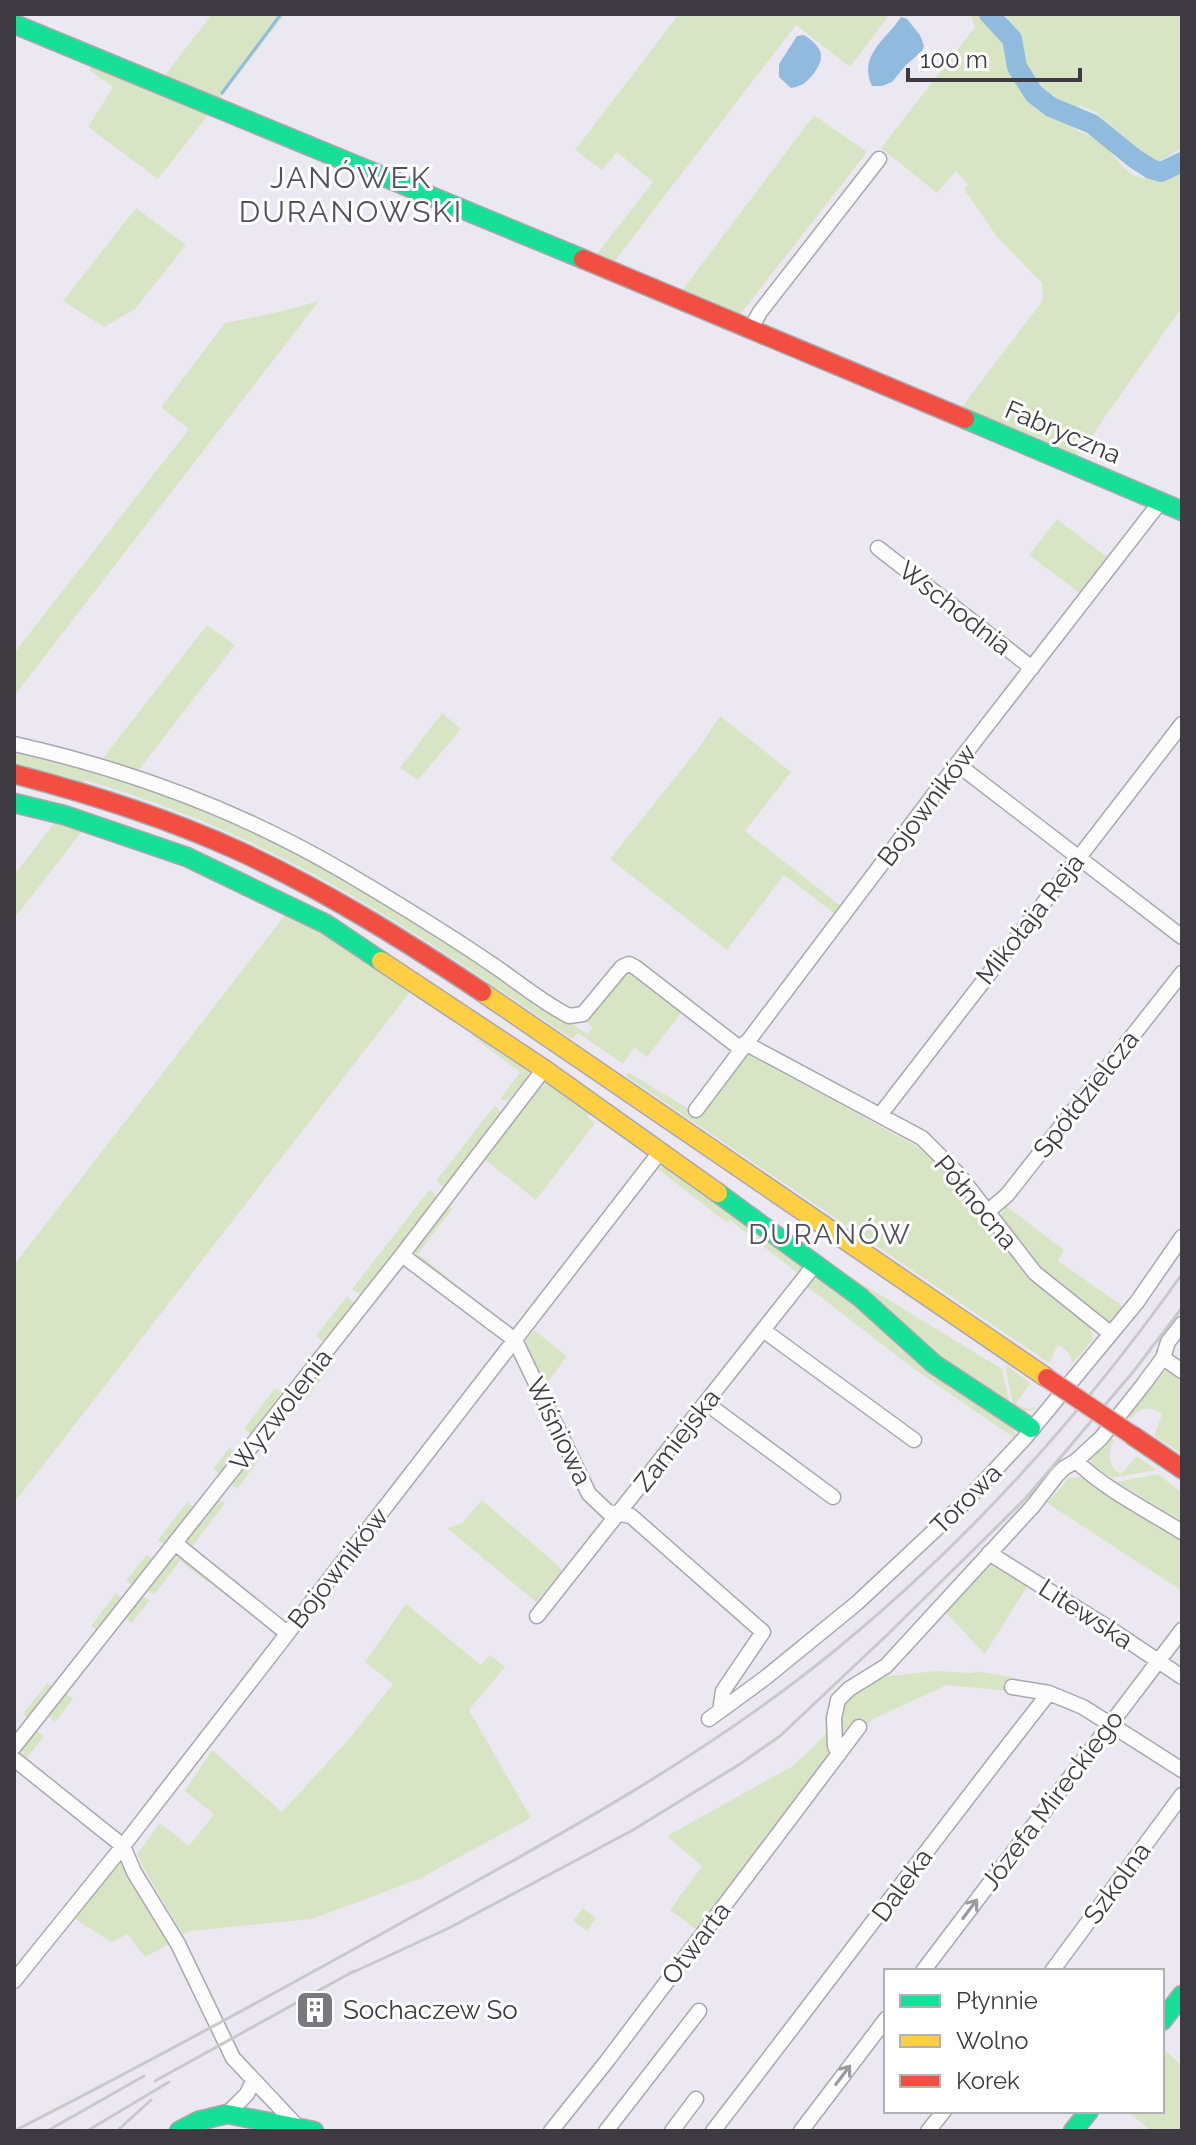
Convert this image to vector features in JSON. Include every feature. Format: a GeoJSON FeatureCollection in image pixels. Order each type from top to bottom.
{"type":"FeatureCollection","features":[{"type":"Feature","properties":{"kind":"street","name":"Fabryczna"},"geometry":{"type":"LineString","coordinates":[[14,24],[751,328],[1182,511]]}},
{"type":"Feature","properties":{"kind":"street"},"geometry":{"type":"LineString","coordinates":[[751,328],[760,312],[879,159]]}},
{"type":"Feature","properties":{"kind":"street","name":"Bojowników"},"geometry":{"type":"LineString","coordinates":[[696,1110],[957,764],[1161,501]]}},
{"type":"Feature","properties":{"kind":"street","name":"Wschodnia"},"geometry":{"type":"LineString","coordinates":[[878,548],[1032,668]]}},
{"type":"Feature","properties":{"kind":"street","name":"Mikołaja Reja"},"geometry":{"type":"LineString","coordinates":[[880,1115],[1182,724]]}},
{"type":"Feature","properties":{"kind":"street","name":"Północna"},"geometry":{"type":"LineString","coordinates":[[14,744],[64,755],[135,778],[218,809],[300,847],[490,963],[569,1016],[583,1014],[622,967],[629,964],[635,967],[743,1046],[922,1138],[959,1175],[1035,1273],[1110,1333]]}},
{"type":"Feature","properties":{"kind":"street"},"geometry":{"type":"LineString","coordinates":[[957,764],[1182,937]]}},
{"type":"Feature","properties":{"kind":"street"},"geometry":{"type":"LineString","coordinates":[[14,774],[107,800],[203,836],[278,870],[352,910],[444,968],[1182,1469]]}},
{"type":"Feature","properties":{"kind":"street"},"geometry":{"type":"LineString","coordinates":[[14,803],[64,815],[187,857],[326,924],[544,1069],[816,1263],[860,1297],[934,1364],[1031,1428]]}},
{"type":"Feature","properties":{"kind":"street","name":"Spółdzielcza"},"geometry":{"type":"LineString","coordinates":[[986,1213],[1007,1195],[1182,973]]}},
{"type":"Feature","properties":{"kind":"street","name":"Wyzwolenia"},"geometry":{"type":"LineString","coordinates":[[14,1747],[402,1255],[544,1069]]}},
{"type":"Feature","properties":{"kind":"street","name":"Bojowników"},"geometry":{"type":"LineString","coordinates":[[14,1981],[123,1846],[660,1152]]}},
{"type":"Feature","properties":{"kind":"street","name":"Torowa"},"geometry":{"type":"LineString","coordinates":[[714,1715],[857,1603],[965,1502],[1023,1440],[1137,1302],[1182,1237]]}},
{"type":"Feature","properties":{"kind":"street","name":"Wiśniowa"},"geometry":{"type":"LineString","coordinates":[[402,1255],[515,1340],[589,1494],[608,1512],[631,1516],[763,1632],[723,1691],[714,1715]]}},
{"type":"Feature","properties":{"kind":"street","name":"Zamiejska"},"geometry":{"type":"LineString","coordinates":[[537,1616],[816,1263]]}},
{"type":"Feature","properties":{"kind":"street"},"geometry":{"type":"LineString","coordinates":[[839,1754],[835,1746],[834,1718],[838,1700],[849,1689],[886,1666],[1033,1506],[1057,1475],[1101,1438],[1163,1358],[1168,1342],[1182,1324]]}},
{"type":"Feature","properties":{"kind":"street"},"geometry":{"type":"LineString","coordinates":[[763,1330],[914,1440]]}},
{"type":"Feature","properties":{"kind":"street"},"geometry":{"type":"LineString","coordinates":[[1163,1358],[1182,1371]]}},
{"type":"Feature","properties":{"kind":"street"},"geometry":{"type":"LineString","coordinates":[[706,1403],[833,1497]]}},
{"type":"Feature","properties":{"kind":"street"},"geometry":{"type":"LineString","coordinates":[[1076,1461],[1107,1485],[1182,1532]]}},
{"type":"Feature","properties":{"kind":"street"},"geometry":{"type":"LineString","coordinates":[[176,1544],[287,1633]]}},
{"type":"Feature","properties":{"kind":"street","name":"Litewska"},"geometry":{"type":"LineString","coordinates":[[989,1553],[1182,1677]]}},
{"type":"Feature","properties":{"kind":"street","name":"Józefa Mireckiego"},"geometry":{"type":"LineString","coordinates":[[925,1969],[1182,1630]]}},
{"type":"Feature","properties":{"kind":"street"},"geometry":{"type":"LineString","coordinates":[[1012,1687],[1049,1693],[1083,1707],[1182,1770]]}},
{"type":"Feature","properties":{"kind":"street","name":"Daleka"},"geometry":{"type":"LineString","coordinates":[[713,2131],[1049,1693]]}},
{"type":"Feature","properties":{"kind":"street","name":"Otwarta"},"geometry":{"type":"LineString","coordinates":[[551,2131],[859,1727]]}},
{"type":"Feature","properties":{"kind":"street"},"geometry":{"type":"LineString","coordinates":[[14,1759],[123,1846],[134,1872],[178,1944],[233,2058],[253,2081],[306,2129]]}},
{"type":"Feature","properties":{"kind":"street","name":"Szkolna"},"geometry":{"type":"LineString","coordinates":[[1053,1969],[1182,1795]]}},
{"type":"Feature","properties":{"kind":"street"},"geometry":{"type":"LineString","coordinates":[[1164,2018],[1182,1995]]}},
{"type":"Feature","properties":{"kind":"street"},"geometry":{"type":"LineString","coordinates":[[606,2131],[699,2011]]}},
{"type":"Feature","properties":{"kind":"street"},"geometry":{"type":"LineString","coordinates":[[801,2131],[884,2022]]}},
{"type":"Feature","properties":{"kind":"street"},"geometry":{"type":"LineString","coordinates":[[227,2114],[247,2094],[253,2081]]}},
{"type":"Feature","properties":{"kind":"street"},"geometry":{"type":"LineString","coordinates":[[672,2131],[696,2099]]}},
{"type":"Feature","properties":{"kind":"street"},"geometry":{"type":"LineString","coordinates":[[928,2131],[942,2113]]}},
{"type":"Feature","properties":{"kind":"street"},"geometry":{"type":"LineString","coordinates":[[1073,2131],[1087,2113]]}},
{"type":"Feature","properties":{"kind":"street"},"geometry":{"type":"LineString","coordinates":[[179,2131],[211,2117],[227,2114],[306,2129]]}},
{"type":"Feature","properties":{"kind":"green space"},"geometry":{"type":"Polygon","coordinates":[[[212,14],[285,14],[218,101],[162,79],[212,14]]]}},
{"type":"Feature","properties":{"kind":"green space"},"geometry":{"type":"Polygon","coordinates":[[[679,14],[890,14],[850,67],[796,25],[613,263],[596,255],[653,182],[617,152],[602,170],[575,150],[679,14]]]}},
{"type":"Feature","properties":{"kind":"green space"},"geometry":{"type":"Polygon","coordinates":[[[970,14],[979,14],[1008,46],[1011,73],[1031,102],[1080,132],[1106,142],[1114,156],[1132,174],[1148,178],[1182,167],[1182,307],[1077,457],[961,408],[1043,300],[1042,283],[997,237],[964,189],[968,185],[956,171],[937,193],[881,148],[975,27],[970,14]]]}},
{"type":"Feature","properties":{"kind":"green space"},"geometry":{"type":"Polygon","coordinates":[[[1006,14],[1182,14],[1182,148],[1156,163],[1118,137],[1096,112],[1081,106],[1068,109],[1055,103],[1055,95],[1045,94],[1031,76],[1019,52],[1020,37],[1010,26],[1006,14]]]}},
{"type":"Feature","properties":{"kind":"green space"},"geometry":{"type":"Polygon","coordinates":[[[95,63],[212,110],[158,179],[88,127],[113,87],[89,70],[95,63]]]}},
{"type":"Feature","properties":{"kind":"green space"},"geometry":{"type":"Polygon","coordinates":[[[814,115],[867,152],[739,316],[681,292],[814,115]]]}},
{"type":"Feature","properties":{"kind":"green space"},"geometry":{"type":"Polygon","coordinates":[[[136,208],[186,245],[135,309],[104,327],[63,301],[136,208]]]}},
{"type":"Feature","properties":{"kind":"green space"},"geometry":{"type":"Polygon","coordinates":[[[319,301],[14,696],[14,653],[189,429],[161,407],[225,323],[319,301]]]}},
{"type":"Feature","properties":{"kind":"green space"},"geometry":{"type":"Polygon","coordinates":[[[1057,519],[1108,558],[1081,594],[1029,555],[1057,519]]]}},
{"type":"Feature","properties":{"kind":"green space"},"geometry":{"type":"Polygon","coordinates":[[[207,625],[235,645],[138,771],[103,758],[207,625]]]}},
{"type":"Feature","properties":{"kind":"green space"},"geometry":{"type":"Polygon","coordinates":[[[442,713],[461,729],[418,780],[400,768],[442,713]]]}},
{"type":"Feature","properties":{"kind":"green space"},"geometry":{"type":"Polygon","coordinates":[[[720,716],[791,772],[745,831],[841,906],[835,914],[784,875],[727,950],[610,859],[698,749],[720,716]]]}},
{"type":"Feature","properties":{"kind":"green space"},"geometry":{"type":"Polygon","coordinates":[[[14,748],[62,758],[190,801],[217,818],[248,826],[319,860],[492,968],[587,1034],[593,1028],[586,1021],[619,975],[626,971],[636,973],[681,1009],[681,1013],[647,1057],[634,1047],[623,1064],[578,1033],[572,1039],[423,939],[302,868],[242,838],[149,801],[85,780],[14,764],[14,748]]]}},
{"type":"Feature","properties":{"kind":"green space"},"geometry":{"type":"Polygon","coordinates":[[[56,821],[82,831],[14,919],[14,875],[56,821]]]}},
{"type":"Feature","properties":{"kind":"green space"},"geometry":{"type":"Polygon","coordinates":[[[285,915],[327,936],[410,992],[14,1503],[14,1265],[285,915]]]}},
{"type":"Feature","properties":{"kind":"green space"},"geometry":{"type":"Polygon","coordinates":[[[477,1029],[531,1065],[532,1074],[512,1102],[500,1099],[520,1072],[472,1036],[477,1029]]]}},
{"type":"Feature","properties":{"kind":"green space"},"geometry":{"type":"Polygon","coordinates":[[[747,1054],[915,1145],[946,1171],[1026,1271],[1089,1325],[1093,1339],[1072,1364],[1068,1352],[1058,1345],[1049,1363],[626,1076],[628,1072],[689,1109],[712,1100],[747,1054]]]}},
{"type":"Feature","properties":{"kind":"green space"},"geometry":{"type":"Polygon","coordinates":[[[548,1082],[591,1112],[587,1117],[595,1123],[536,1200],[484,1159],[538,1085],[541,1087],[548,1082]]]}},
{"type":"Feature","properties":{"kind":"green space"},"geometry":{"type":"Polygon","coordinates":[[[495,1105],[502,1116],[446,1189],[436,1181],[495,1105]]]}},
{"type":"Feature","properties":{"kind":"green space"},"geometry":{"type":"Polygon","coordinates":[[[664,1166],[800,1263],[800,1275],[658,1169],[664,1166]]]}},
{"type":"Feature","properties":{"kind":"green space"},"geometry":{"type":"Polygon","coordinates":[[[430,1189],[438,1198],[362,1296],[352,1289],[430,1189]]]}},
{"type":"Feature","properties":{"kind":"green space"},"geometry":{"type":"Polygon","coordinates":[[[447,1206],[453,1208],[418,1254],[449,1278],[446,1281],[418,1260],[414,1248],[447,1206]]]}},
{"type":"Feature","properties":{"kind":"green space"},"geometry":{"type":"Polygon","coordinates":[[[1006,1206],[1064,1250],[1058,1261],[1124,1307],[1112,1322],[1098,1317],[1032,1260],[1000,1217],[1006,1206]]]}},
{"type":"Feature","properties":{"kind":"green space"},"geometry":{"type":"Polygon","coordinates":[[[815,1255],[1002,1369],[1010,1406],[933,1356],[815,1255]]]}},
{"type":"Feature","properties":{"kind":"green space"},"geometry":{"type":"Polygon","coordinates":[[[810,1278],[819,1278],[850,1299],[916,1361],[1011,1427],[1017,1440],[914,1369],[805,1285],[810,1278]]]}},
{"type":"Feature","properties":{"kind":"green space"},"geometry":{"type":"Polygon","coordinates":[[[347,1296],[356,1305],[325,1343],[316,1336],[347,1296]]]}},
{"type":"Feature","properties":{"kind":"green space"},"geometry":{"type":"Polygon","coordinates":[[[534,1330],[567,1356],[545,1386],[525,1341],[534,1330]]]}},
{"type":"Feature","properties":{"kind":"green space"},"geometry":{"type":"Polygon","coordinates":[[[324,1364],[330,1368],[306,1399],[300,1394],[324,1364]]]}},
{"type":"Feature","properties":{"kind":"green space"},"geometry":{"type":"Polygon","coordinates":[[[1005,1364],[1030,1383],[1016,1404],[1028,1409],[1036,1408],[1024,1412],[1013,1406],[1005,1364]]]}},
{"type":"Feature","properties":{"kind":"green space"},"geometry":{"type":"Polygon","coordinates":[[[1170,1370],[1182,1377],[1182,1454],[1154,1436],[1162,1414],[1145,1409],[1131,1419],[1127,1416],[1165,1371],[1170,1370]]]}},
{"type":"Feature","properties":{"kind":"green space"},"geometry":{"type":"Polygon","coordinates":[[[275,1388],[284,1395],[253,1436],[244,1429],[275,1388]]]}},
{"type":"Feature","properties":{"kind":"green space"},"geometry":{"type":"Polygon","coordinates":[[[1110,1437],[1114,1440],[1110,1459],[1116,1471],[1121,1474],[1137,1456],[1156,1470],[1112,1478],[1090,1463],[1110,1437]]]}},
{"type":"Feature","properties":{"kind":"green space"},"geometry":{"type":"Polygon","coordinates":[[[230,1447],[238,1454],[221,1475],[213,1469],[230,1447]]]}},
{"type":"Feature","properties":{"kind":"green space"},"geometry":{"type":"Polygon","coordinates":[[[251,1457],[258,1461],[237,1489],[229,1483],[251,1457]]]}},
{"type":"Feature","properties":{"kind":"green space"},"geometry":{"type":"Polygon","coordinates":[[[1158,1474],[1182,1493],[1182,1522],[1117,1482],[1158,1474]]]}},
{"type":"Feature","properties":{"kind":"green space"},"geometry":{"type":"Polygon","coordinates":[[[1081,1477],[1182,1540],[1182,1591],[1047,1503],[1069,1478],[1081,1477]]]}},
{"type":"Feature","properties":{"kind":"green space"},"geometry":{"type":"Polygon","coordinates":[[[217,1499],[225,1503],[192,1547],[210,1562],[206,1563],[186,1543],[187,1537],[217,1499]]]}},
{"type":"Feature","properties":{"kind":"green space"},"geometry":{"type":"Polygon","coordinates":[[[482,1500],[563,1570],[536,1602],[447,1528],[462,1523],[482,1500]]]}},
{"type":"Feature","properties":{"kind":"green space"},"geometry":{"type":"Polygon","coordinates":[[[187,1502],[196,1509],[167,1546],[158,1540],[187,1502]]]}},
{"type":"Feature","properties":{"kind":"green space"},"geometry":{"type":"Polygon","coordinates":[[[147,1554],[154,1560],[134,1586],[126,1581],[147,1554]]]}},
{"type":"Feature","properties":{"kind":"green space"},"geometry":{"type":"Polygon","coordinates":[[[171,1558],[186,1560],[211,1581],[209,1583],[180,1561],[154,1595],[148,1586],[171,1558]]]}},
{"type":"Feature","properties":{"kind":"green space"},"geometry":{"type":"Polygon","coordinates":[[[988,1566],[998,1566],[1028,1585],[985,1654],[943,1610],[988,1566]]]}},
{"type":"Feature","properties":{"kind":"green space"},"geometry":{"type":"Polygon","coordinates":[[[116,1593],[124,1599],[99,1631],[91,1626],[116,1593]]]}},
{"type":"Feature","properties":{"kind":"green space"},"geometry":{"type":"Polygon","coordinates":[[[144,1597],[150,1600],[132,1623],[124,1616],[138,1599],[144,1597]]]}},
{"type":"Feature","properties":{"kind":"green space"},"geometry":{"type":"Polygon","coordinates":[[[406,1604],[481,1665],[490,1655],[505,1667],[469,1710],[531,1818],[419,1879],[312,1919],[190,1931],[183,1935],[137,1854],[160,1823],[189,1846],[214,1814],[185,1791],[212,1750],[282,1812],[348,1740],[393,1684],[365,1662],[406,1604]]]}},
{"type":"Feature","properties":{"kind":"green space"},"geometry":{"type":"Polygon","coordinates":[[[935,1671],[975,1671],[1012,1677],[1009,1691],[947,1685],[873,1719],[865,1728],[845,1737],[840,1732],[842,1701],[875,1678],[935,1671]]]}},
{"type":"Feature","properties":{"kind":"green space"},"geometry":{"type":"Polygon","coordinates":[[[47,1683],[54,1688],[30,1720],[23,1714],[47,1683]]]}},
{"type":"Feature","properties":{"kind":"green space"},"geometry":{"type":"Polygon","coordinates":[[[64,1692],[73,1699],[55,1722],[46,1715],[64,1692]]]}},
{"type":"Feature","properties":{"kind":"green space"},"geometry":{"type":"Polygon","coordinates":[[[34,1729],[44,1736],[25,1760],[23,1747],[34,1729]]]}},
{"type":"Feature","properties":{"kind":"green space"},"geometry":{"type":"Polygon","coordinates":[[[829,1731],[831,1757],[701,1933],[670,1910],[702,1866],[667,1836],[793,1766],[829,1731]]]}},
{"type":"Feature","properties":{"kind":"green space"},"geometry":{"type":"Polygon","coordinates":[[[118,1863],[122,1863],[170,1944],[145,1957],[127,1934],[112,1942],[73,1918],[118,1863]]]}},
{"type":"Feature","properties":{"kind":"green space"},"geometry":{"type":"Polygon","coordinates":[[[583,1908],[596,1918],[587,1931],[573,1921],[583,1908]]]}},
{"type":"Feature","properties":{"kind":"green space"},"geometry":{"type":"Polygon","coordinates":[[[1164,2049],[1182,2066],[1182,2131],[1151,2131],[1129,2113],[1164,2113],[1164,2049]]]}},
{"type":"Feature","properties":{"kind":"water"},"geometry":{"type":"Polygon","coordinates":[[[901,17],[907,19],[920,35],[924,46],[922,51],[892,82],[872,86],[869,75],[871,57],[901,17]]]}},
{"type":"Feature","properties":{"kind":"water"},"geometry":{"type":"Polygon","coordinates":[[[804,35],[818,47],[820,61],[807,81],[791,88],[779,77],[779,64],[797,36],[804,35]]]}},
{"type":"Feature","properties":{"kind":"waterway"},"geometry":{"type":"LineString","coordinates":[[222,93],[281,14]]}},
{"type":"Feature","properties":{"kind":"waterway"},"geometry":{"type":"LineString","coordinates":[[989,14],[1012,39],[1017,67],[1034,94],[1051,107],[1092,124],[1151,169],[1161,172],[1182,162]]}},
{"type":"Feature","properties":{"kind":"railway"},"geometry":{"type":"LineString","coordinates":[[14,2131],[262,2000],[574,1826],[681,1761],[783,1691],[882,1610],[976,1522],[1063,1427],[1182,1274]]}},
{"type":"Feature","properties":{"kind":"railway"},"geometry":{"type":"LineString","coordinates":[[347,1975],[449,1928],[633,1830],[780,1736],[1025,1499],[1133,1372],[1182,1308]]}},
{"type":"Feature","properties":{"kind":"railway"},"geometry":{"type":"LineString","coordinates":[[155,2081],[354,1971]]}},
{"type":"Feature","properties":{"kind":"railway"},"geometry":{"type":"LineString","coordinates":[[47,2131],[144,2076]]}},
{"type":"Feature","properties":{"kind":"railway"},"geometry":{"type":"LineString","coordinates":[[87,2131],[169,2082]]}},
{"type":"Feature","properties":{"kind":"railway"},"geometry":{"type":"LineString","coordinates":[[117,2131],[151,2100]]}},
{"type":"Feature","properties":{"kind":"traffic: fast"},"geometry":{"type":"LineString","coordinates":[[14,24],[583,259]]}},
{"type":"Feature","properties":{"kind":"traffic: fast"},"geometry":{"type":"LineString","coordinates":[[965,419],[1182,511]]}},
{"type":"Feature","properties":{"kind":"traffic: fast"},"geometry":{"type":"LineString","coordinates":[[14,803],[64,815],[187,857],[326,924],[381,961]]}},
{"type":"Feature","properties":{"kind":"traffic: fast"},"geometry":{"type":"LineString","coordinates":[[718,1193],[860,1297],[934,1364],[1031,1428]]}},
{"type":"Feature","properties":{"kind":"traffic: fast"},"geometry":{"type":"LineString","coordinates":[[1164,2018],[1182,1995]]}},
{"type":"Feature","properties":{"kind":"traffic: fast"},"geometry":{"type":"LineString","coordinates":[[1073,2131],[1087,2113]]}},
{"type":"Feature","properties":{"kind":"traffic: fast"},"geometry":{"type":"LineString","coordinates":[[179,2131],[198,2121],[227,2114],[314,2131]]}},
{"type":"Feature","properties":{"kind":"traffic: slow"},"geometry":{"type":"LineString","coordinates":[[381,961],[544,1069],[718,1193]]}},
{"type":"Feature","properties":{"kind":"traffic: slow"},"geometry":{"type":"LineString","coordinates":[[482,992],[1047,1378]]}},
{"type":"Feature","properties":{"kind":"traffic: jam"},"geometry":{"type":"LineString","coordinates":[[583,259],[965,419]]}},
{"type":"Feature","properties":{"kind":"traffic: jam"},"geometry":{"type":"LineString","coordinates":[[14,774],[128,808],[239,851],[363,917],[482,992]]}},
{"type":"Feature","properties":{"kind":"traffic: jam"},"geometry":{"type":"LineString","coordinates":[[1047,1378],[1132,1435]]}},
{"type":"Feature","properties":{"kind":"traffic: jam"},"geometry":{"type":"LineString","coordinates":[[1132,1435],[1182,1469]]}},
{"type":"Feature","properties":{"kind":"place","name":"Sochaczew So"},"geometry":{"type":"Point","coordinates":[315,2010]}},
{"type":"Feature","properties":{"kind":"district","name":"JANÓWEK DURANOWSKI"},"geometry":{"type":"Point","coordinates":[351,194]}},
{"type":"Feature","properties":{"kind":"district","name":"DURANÓW"},"geometry":{"type":"Point","coordinates":[830,1234]}}]}
